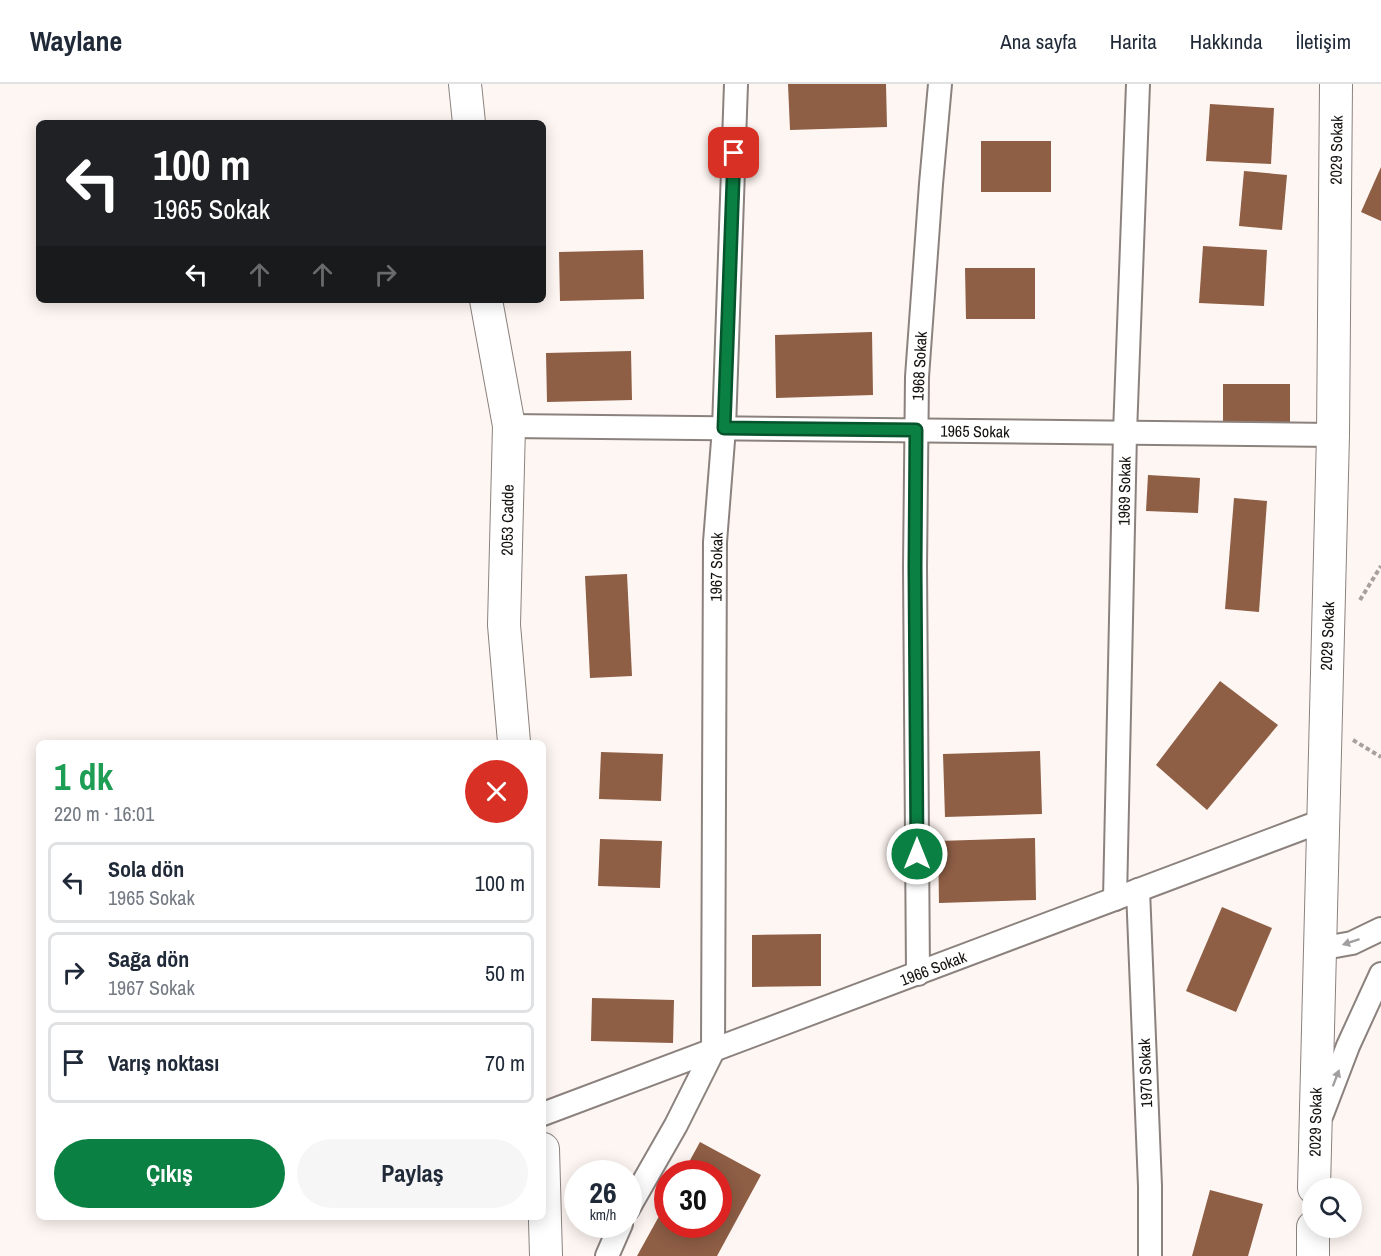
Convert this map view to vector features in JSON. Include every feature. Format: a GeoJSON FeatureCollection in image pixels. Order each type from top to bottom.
{"type":"FeatureCollection","features":[{"type":"Feature","properties":{"kind":"street"},"geometry":{"type":"LineString","coordinates":[[465,84],[469,120]]}},
{"type":"Feature","properties":{"kind":"street","name":"1967 Sokak"},"geometry":{"type":"LineString","coordinates":[[713,1050],[716,542],[724,428],[736,84]]}},
{"type":"Feature","properties":{"kind":"street","name":"1968 Sokak"},"geometry":{"type":"LineString","coordinates":[[918,974],[916,430],[918,366],[940,84]]}},
{"type":"Feature","properties":{"kind":"street","name":"1969 Sokak"},"geometry":{"type":"LineString","coordinates":[[1115,898],[1125,433],[1138,84]]}},
{"type":"Feature","properties":{"kind":"street","name":"2029 Sokak"},"geometry":{"type":"LineString","coordinates":[[1314,1178],[1318,949],[1333,435],[1336,84]]}},
{"type":"Feature","properties":{"kind":"street","name":"2053 Cadde"},"geometry":{"type":"LineString","coordinates":[[487,303],[509,426],[504,625],[514,740]]}},
{"type":"Feature","properties":{"kind":"street","name":"1965 Sokak"},"geometry":{"type":"LineString","coordinates":[[509,426],[1333,435]]}},
{"type":"Feature","properties":{"kind":"street","name":"1966 Sokak"},"geometry":{"type":"LineString","coordinates":[[546,1113],[1322,821]]}},
{"type":"Feature","properties":{"kind":"street","name":"1970 Sokak"},"geometry":{"type":"LineString","coordinates":[[1138,890],[1150,1256]]}},
{"type":"Feature","properties":{"kind":"street"},"geometry":{"type":"LineString","coordinates":[[1318,949],[1352,943],[1381,929]]}},
{"type":"Feature","properties":{"kind":"street"},"geometry":{"type":"LineString","coordinates":[[1315,1132],[1348,1046],[1381,974]]}},
{"type":"Feature","properties":{"kind":"street"},"geometry":{"type":"LineString","coordinates":[[642,1184],[676,1125],[713,1050]]}},
{"type":"Feature","properties":{"kind":"street"},"geometry":{"type":"LineString","coordinates":[[545,1220],[546,1256]]}},
{"type":"Feature","properties":{"kind":"street"},"geometry":{"type":"LineString","coordinates":[[608,1256],[615,1238]]}},
{"type":"Feature","properties":{"kind":"street"},"geometry":{"type":"LineString","coordinates":[[1313,1238],[1313,1256]]}},
{"type":"Feature","properties":{"kind":"building"},"geometry":{"type":"Polygon","coordinates":[[[788,84],[886,84],[887,127],[790,130],[788,84]]]}},
{"type":"Feature","properties":{"kind":"building"},"geometry":{"type":"Polygon","coordinates":[[[1210,104],[1274,108],[1271,164],[1206,161],[1210,104]]]}},
{"type":"Feature","properties":{"kind":"building"},"geometry":{"type":"Polygon","coordinates":[[[981,141],[1051,141],[1051,192],[981,192],[981,141]]]}},
{"type":"Feature","properties":{"kind":"building"},"geometry":{"type":"Polygon","coordinates":[[[1381,167],[1381,221],[1361,212],[1381,167]]]}},
{"type":"Feature","properties":{"kind":"building"},"geometry":{"type":"Polygon","coordinates":[[[1244,171],[1287,175],[1282,230],[1239,226],[1244,171]]]}},
{"type":"Feature","properties":{"kind":"building"},"geometry":{"type":"Polygon","coordinates":[[[1203,246],[1267,250],[1264,306],[1199,303],[1203,246]]]}},
{"type":"Feature","properties":{"kind":"building"},"geometry":{"type":"Polygon","coordinates":[[[643,250],[644,299],[560,301],[559,252],[643,250]]]}},
{"type":"Feature","properties":{"kind":"building"},"geometry":{"type":"Polygon","coordinates":[[[965,268],[1035,268],[1035,319],[966,319],[965,268]]]}},
{"type":"Feature","properties":{"kind":"building"},"geometry":{"type":"Polygon","coordinates":[[[872,332],[873,395],[776,398],[775,335],[872,332]]]}},
{"type":"Feature","properties":{"kind":"building"},"geometry":{"type":"Polygon","coordinates":[[[631,351],[632,400],[547,402],[546,353],[631,351]]]}},
{"type":"Feature","properties":{"kind":"building"},"geometry":{"type":"Polygon","coordinates":[[[1223,384],[1290,384],[1290,422],[1223,422],[1223,384]]]}},
{"type":"Feature","properties":{"kind":"building"},"geometry":{"type":"Polygon","coordinates":[[[1148,475],[1200,478],[1198,513],[1146,511],[1148,475]]]}},
{"type":"Feature","properties":{"kind":"building"},"geometry":{"type":"Polygon","coordinates":[[[1234,498],[1267,501],[1259,612],[1225,609],[1234,498]]]}},
{"type":"Feature","properties":{"kind":"building"},"geometry":{"type":"Polygon","coordinates":[[[627,574],[632,676],[590,678],[585,576],[627,574]]]}},
{"type":"Feature","properties":{"kind":"building"},"geometry":{"type":"Polygon","coordinates":[[[1220,681],[1278,725],[1207,810],[1156,765],[1220,681]]]}},
{"type":"Feature","properties":{"kind":"building"},"geometry":{"type":"Polygon","coordinates":[[[1040,751],[1042,814],[945,817],[943,754],[1040,751]]]}},
{"type":"Feature","properties":{"kind":"building"},"geometry":{"type":"Polygon","coordinates":[[[601,752],[663,754],[661,801],[599,799],[601,752]]]}},
{"type":"Feature","properties":{"kind":"building"},"geometry":{"type":"Polygon","coordinates":[[[1035,838],[1036,900],[939,903],[938,841],[1035,838]]]}},
{"type":"Feature","properties":{"kind":"building"},"geometry":{"type":"Polygon","coordinates":[[[600,839],[662,841],[660,888],[598,886],[600,839]]]}},
{"type":"Feature","properties":{"kind":"building"},"geometry":{"type":"Polygon","coordinates":[[[1222,907],[1272,928],[1236,1012],[1186,991],[1222,907]]]}},
{"type":"Feature","properties":{"kind":"building"},"geometry":{"type":"Polygon","coordinates":[[[821,934],[821,986],[752,987],[752,935],[821,934]]]}},
{"type":"Feature","properties":{"kind":"building"},"geometry":{"type":"Polygon","coordinates":[[[592,998],[674,1000],[673,1043],[591,1041],[592,998]]]}},
{"type":"Feature","properties":{"kind":"building"},"geometry":{"type":"Polygon","coordinates":[[[700,1142],[761,1175],[732,1228],[732,1160],[690,1160],[700,1142]]]}},
{"type":"Feature","properties":{"kind":"building"},"geometry":{"type":"Polygon","coordinates":[[[1210,1190],[1263,1204],[1248,1256],[1192,1256],[1210,1190]]]}},
{"type":"Feature","properties":{"kind":"building"},"geometry":{"type":"Polygon","coordinates":[[[654,1225],[654,1238],[727,1238],[717,1256],[637,1256],[654,1225]]]}},
{"type":"Feature","properties":{"kind":"route"},"geometry":{"type":"LineString","coordinates":[[734,153],[724,428],[916,430],[917,854]]}}]}
